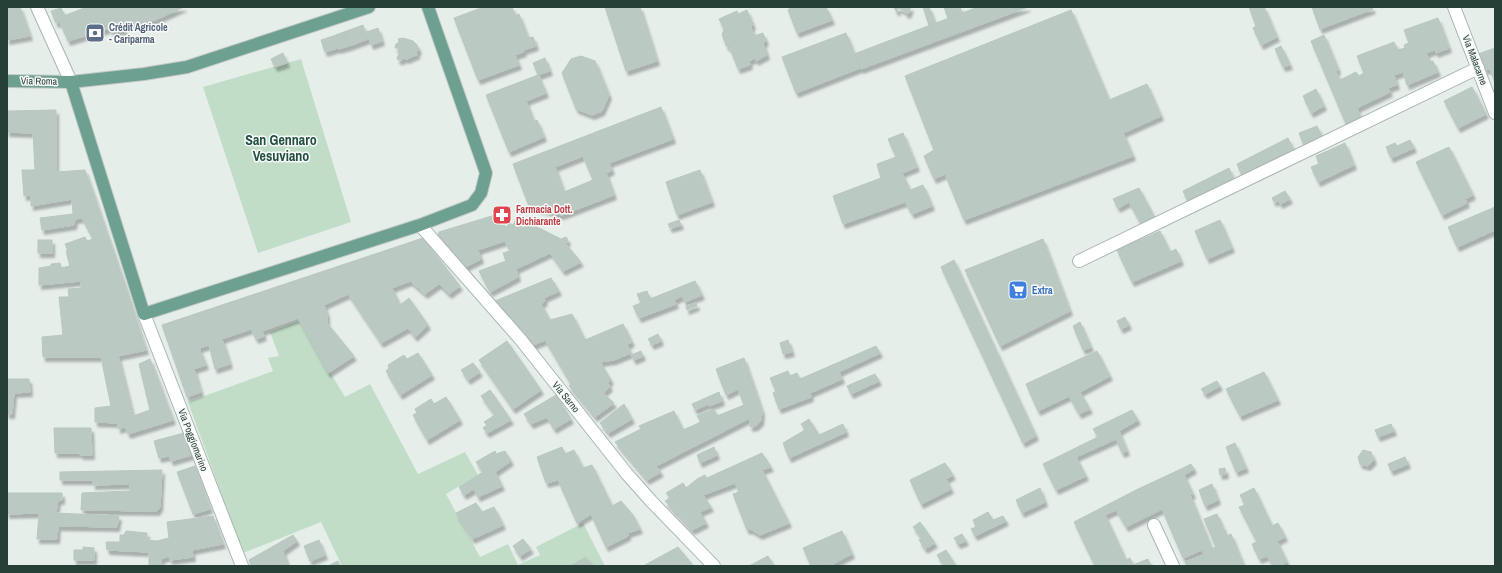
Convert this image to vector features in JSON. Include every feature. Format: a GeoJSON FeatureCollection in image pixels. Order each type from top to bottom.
{"type":"FeatureCollection","features":[{"type":"Feature","properties":{"kind":"main road","name":"Via Roma"},"geometry":{"type":"LineString","coordinates":[[7,81],[72,82],[144,74],[187,67],[369,7]]}},
{"type":"Feature","properties":{"kind":"main road"},"geometry":{"type":"LineString","coordinates":[[72,82],[144,314],[420,225],[472,205],[482,193],[486,173],[428,7]]}},
{"type":"Feature","properties":{"kind":"street"},"geometry":{"type":"LineString","coordinates":[[37,7],[72,82]]}},
{"type":"Feature","properties":{"kind":"street","name":"Via Malacarne"},"geometry":{"type":"LineString","coordinates":[[1454,7],[1495,113]]}},
{"type":"Feature","properties":{"kind":"street"},"geometry":{"type":"LineString","coordinates":[[1080,261],[1478,68]]}},
{"type":"Feature","properties":{"kind":"street","name":"Via Sarno"},"geometry":{"type":"LineString","coordinates":[[420,225],[521,340],[627,474],[714,566]]}},
{"type":"Feature","properties":{"kind":"street","name":"Via Poggiomarino"},"geometry":{"type":"LineString","coordinates":[[144,314],[242,566]]}},
{"type":"Feature","properties":{"kind":"street"},"geometry":{"type":"LineString","coordinates":[[1154,525],[1173,566]]}},
{"type":"Feature","properties":{"kind":"green space"},"geometry":{"type":"Polygon","coordinates":[[[301,59],[351,222],[258,253],[203,87],[301,59]]]}},
{"type":"Feature","properties":{"kind":"green space"},"geometry":{"type":"Polygon","coordinates":[[[299,321],[345,397],[370,384],[418,474],[465,452],[478,475],[446,494],[480,557],[508,544],[518,565],[540,555],[536,547],[583,523],[605,566],[342,566],[321,522],[243,553],[188,402],[273,371],[268,358],[279,356],[270,332],[299,321]]]}},
{"type":"Feature","properties":{"kind":"building"},"geometry":{"type":"Polygon","coordinates":[[[7,7],[20,7],[30,36],[7,40],[7,7]]]}},
{"type":"Feature","properties":{"kind":"building"},"geometry":{"type":"Polygon","coordinates":[[[87,7],[184,7],[155,20],[126,26],[125,30],[112,32],[110,28],[68,41],[58,18],[87,7]]]}},
{"type":"Feature","properties":{"kind":"building"},"geometry":{"type":"Polygon","coordinates":[[[484,7],[512,7],[515,16],[519,14],[528,38],[533,37],[536,46],[523,50],[524,52],[515,55],[519,65],[478,80],[454,18],[484,7]]]}},
{"type":"Feature","properties":{"kind":"building"},"geometry":{"type":"Polygon","coordinates":[[[605,7],[640,7],[657,61],[626,71],[605,7]]]}},
{"type":"Feature","properties":{"kind":"building"},"geometry":{"type":"Polygon","coordinates":[[[789,7],[826,7],[832,20],[797,33],[788,10],[790,9],[789,7]]]}},
{"type":"Feature","properties":{"kind":"building"},"geometry":{"type":"Polygon","coordinates":[[[894,7],[911,7],[908,14],[898,8],[897,12],[894,7]]]}},
{"type":"Feature","properties":{"kind":"building"},"geometry":{"type":"Polygon","coordinates":[[[923,7],[929,7],[935,23],[929,25],[923,7]]]}},
{"type":"Feature","properties":{"kind":"building"},"geometry":{"type":"Polygon","coordinates":[[[944,7],[960,7],[962,13],[948,18],[944,7]]]}},
{"type":"Feature","properties":{"kind":"building"},"geometry":{"type":"Polygon","coordinates":[[[978,7],[1028,7],[861,69],[854,54],[978,7]]]}},
{"type":"Feature","properties":{"kind":"building"},"geometry":{"type":"Polygon","coordinates":[[[1249,7],[1264,7],[1277,37],[1261,45],[1253,28],[1256,26],[1249,7]]]}},
{"type":"Feature","properties":{"kind":"building"},"geometry":{"type":"Polygon","coordinates":[[[1312,7],[1372,7],[1373,9],[1320,29],[1312,7]]]}},
{"type":"Feature","properties":{"kind":"building"},"geometry":{"type":"Polygon","coordinates":[[[61,8],[67,20],[56,23],[51,11],[61,8]]]}},
{"type":"Feature","properties":{"kind":"building"},"geometry":{"type":"Polygon","coordinates":[[[747,10],[753,25],[751,27],[754,36],[763,33],[766,41],[763,43],[767,55],[756,61],[755,58],[749,61],[750,65],[738,69],[729,46],[727,47],[722,35],[724,29],[719,19],[737,11],[738,14],[747,10]]]}},
{"type":"Feature","properties":{"kind":"building"},"geometry":{"type":"Polygon","coordinates":[[[1071,10],[1109,100],[1147,84],[1161,116],[1123,133],[1133,156],[964,220],[945,174],[934,179],[924,156],[934,150],[905,76],[1071,10]]]}},
{"type":"Feature","properties":{"kind":"building"},"geometry":{"type":"Polygon","coordinates":[[[1438,18],[1449,48],[1436,53],[1435,50],[1426,53],[1430,62],[1433,61],[1438,72],[1407,85],[1403,72],[1394,75],[1397,85],[1388,88],[1390,92],[1357,108],[1361,118],[1346,124],[1311,41],[1324,35],[1338,69],[1336,72],[1340,80],[1356,72],[1359,76],[1364,73],[1357,56],[1394,42],[1398,50],[1405,48],[1404,45],[1409,43],[1404,30],[1438,18]]]}},
{"type":"Feature","properties":{"kind":"building"},"geometry":{"type":"Polygon","coordinates":[[[363,25],[368,39],[349,46],[344,32],[363,25]]]}},
{"type":"Feature","properties":{"kind":"building"},"geometry":{"type":"Polygon","coordinates":[[[378,28],[382,41],[371,45],[367,32],[378,28]]]}},
{"type":"Feature","properties":{"kind":"building"},"geometry":{"type":"Polygon","coordinates":[[[344,32],[349,46],[338,49],[333,36],[344,32]]]}},
{"type":"Feature","properties":{"kind":"building"},"geometry":{"type":"Polygon","coordinates":[[[846,33],[860,68],[796,93],[782,57],[846,33]]]}},
{"type":"Feature","properties":{"kind":"building"},"geometry":{"type":"Polygon","coordinates":[[[333,36],[338,48],[325,52],[321,40],[333,36]]]}},
{"type":"Feature","properties":{"kind":"building"},"geometry":{"type":"Polygon","coordinates":[[[403,38],[413,41],[419,50],[416,52],[418,54],[407,59],[403,58],[402,60],[398,60],[398,48],[395,48],[396,44],[399,42],[398,39],[403,38]]]}},
{"type":"Feature","properties":{"kind":"building"},"geometry":{"type":"Polygon","coordinates":[[[1281,46],[1290,65],[1283,67],[1275,49],[1281,46]]]}},
{"type":"Feature","properties":{"kind":"building"},"geometry":{"type":"Polygon","coordinates":[[[1495,48],[1494,80],[1490,69],[1485,70],[1478,54],[1495,48]]]}},
{"type":"Feature","properties":{"kind":"building"},"geometry":{"type":"Polygon","coordinates":[[[283,53],[287,63],[275,67],[271,59],[283,53]]]}},
{"type":"Feature","properties":{"kind":"building"},"geometry":{"type":"Polygon","coordinates":[[[581,56],[595,61],[609,95],[602,111],[592,115],[576,109],[562,73],[571,59],[581,56]]]}},
{"type":"Feature","properties":{"kind":"building"},"geometry":{"type":"Polygon","coordinates":[[[545,58],[550,71],[538,75],[533,63],[545,58]]]}},
{"type":"Feature","properties":{"kind":"building"},"geometry":{"type":"Polygon","coordinates":[[[538,75],[546,93],[526,101],[534,122],[537,120],[544,137],[509,152],[486,95],[538,75]]]}},
{"type":"Feature","properties":{"kind":"building"},"geometry":{"type":"Polygon","coordinates":[[[1472,87],[1486,114],[1458,128],[1444,101],[1472,87]]]}},
{"type":"Feature","properties":{"kind":"building"},"geometry":{"type":"Polygon","coordinates":[[[1316,89],[1324,106],[1311,113],[1303,96],[1316,89]]]}},
{"type":"Feature","properties":{"kind":"building"},"geometry":{"type":"Polygon","coordinates":[[[661,107],[673,139],[609,163],[612,170],[606,173],[614,195],[562,215],[529,206],[513,164],[661,107]],[[583,156],[555,167],[564,192],[593,180],[583,156]]]}},
{"type":"Feature","properties":{"kind":"building"},"geometry":{"type":"Polygon","coordinates":[[[56,110],[56,172],[85,170],[146,350],[118,356],[133,416],[150,410],[139,364],[150,359],[173,420],[128,434],[125,427],[118,429],[118,423],[95,422],[95,408],[111,406],[101,357],[43,357],[42,337],[63,335],[59,297],[69,297],[68,289],[81,288],[81,281],[39,285],[39,268],[60,263],[61,268],[70,266],[66,251],[68,251],[65,244],[85,237],[87,241],[93,239],[82,218],[75,219],[74,225],[42,230],[40,218],[73,214],[72,199],[31,206],[31,195],[24,196],[22,170],[35,170],[33,133],[7,132],[7,111],[56,110]]]}},
{"type":"Feature","properties":{"kind":"building"},"geometry":{"type":"Polygon","coordinates":[[[1317,126],[1323,139],[1305,148],[1299,133],[1317,126]]]}},
{"type":"Feature","properties":{"kind":"building"},"geometry":{"type":"Polygon","coordinates":[[[903,133],[917,167],[902,173],[910,190],[923,185],[932,206],[912,214],[905,202],[843,224],[833,196],[881,178],[877,164],[896,157],[888,139],[903,133]]]}},
{"type":"Feature","properties":{"kind":"building"},"geometry":{"type":"Polygon","coordinates":[[[1288,138],[1295,153],[1243,178],[1237,164],[1288,138]]]}},
{"type":"Feature","properties":{"kind":"building"},"geometry":{"type":"Polygon","coordinates":[[[1410,140],[1414,148],[1391,158],[1386,147],[1395,143],[1397,146],[1410,140]]]}},
{"type":"Feature","properties":{"kind":"building"},"geometry":{"type":"Polygon","coordinates":[[[1345,143],[1354,165],[1318,182],[1311,167],[1319,164],[1316,156],[1345,143]]]}},
{"type":"Feature","properties":{"kind":"building"},"geometry":{"type":"Polygon","coordinates":[[[1449,147],[1473,195],[1465,199],[1467,203],[1442,215],[1416,162],[1449,147]]]}},
{"type":"Feature","properties":{"kind":"building"},"geometry":{"type":"Polygon","coordinates":[[[1229,168],[1235,182],[1189,204],[1183,191],[1229,168]]]}},
{"type":"Feature","properties":{"kind":"building"},"geometry":{"type":"Polygon","coordinates":[[[700,170],[712,202],[677,215],[666,182],[700,170]]]}},
{"type":"Feature","properties":{"kind":"building"},"geometry":{"type":"Polygon","coordinates":[[[1139,188],[1156,220],[1142,226],[1129,202],[1118,208],[1113,199],[1139,188]]]}},
{"type":"Feature","properties":{"kind":"building"},"geometry":{"type":"Polygon","coordinates":[[[1285,191],[1290,199],[1280,204],[1278,200],[1274,202],[1272,198],[1285,191]]]}},
{"type":"Feature","properties":{"kind":"building"},"geometry":{"type":"Polygon","coordinates":[[[1495,207],[1495,230],[1457,247],[1448,227],[1495,207]]]}},
{"type":"Feature","properties":{"kind":"building"},"geometry":{"type":"Polygon","coordinates":[[[495,215],[500,226],[504,225],[507,227],[509,223],[513,225],[516,219],[519,219],[522,222],[525,221],[561,239],[566,237],[568,240],[566,244],[581,262],[563,271],[550,253],[516,269],[518,277],[490,292],[479,271],[506,261],[503,253],[510,251],[505,241],[478,250],[481,259],[465,267],[438,235],[439,232],[495,215]]]}},
{"type":"Feature","properties":{"kind":"building"},"geometry":{"type":"Polygon","coordinates":[[[679,220],[681,225],[670,228],[668,224],[679,220]]]}},
{"type":"Feature","properties":{"kind":"building"},"geometry":{"type":"Polygon","coordinates":[[[1220,220],[1232,248],[1207,259],[1195,231],[1220,220]]]}},
{"type":"Feature","properties":{"kind":"building"},"geometry":{"type":"Polygon","coordinates":[[[1160,231],[1170,252],[1176,249],[1181,261],[1132,282],[1117,250],[1160,231]]]}},
{"type":"Feature","properties":{"kind":"building"},"geometry":{"type":"Polygon","coordinates":[[[423,238],[460,286],[449,294],[439,284],[425,294],[410,281],[392,288],[400,305],[409,298],[428,325],[415,337],[408,328],[381,343],[348,294],[324,305],[327,314],[327,323],[354,356],[328,373],[298,318],[262,331],[264,336],[256,339],[251,329],[222,339],[230,364],[215,369],[209,345],[199,348],[206,365],[194,369],[201,392],[187,397],[162,325],[423,238]]]}},
{"type":"Feature","properties":{"kind":"building","name":"Extra"},"geometry":{"type":"Polygon","coordinates":[[[1043,239],[1070,311],[1000,346],[965,270],[1043,239]]]}},
{"type":"Feature","properties":{"kind":"building"},"geometry":{"type":"Polygon","coordinates":[[[38,240],[52,240],[52,253],[38,253],[38,240]]]}},
{"type":"Feature","properties":{"kind":"building"},"geometry":{"type":"Polygon","coordinates":[[[954,260],[1036,436],[1023,443],[941,267],[954,260]]]}},
{"type":"Feature","properties":{"kind":"building"},"geometry":{"type":"Polygon","coordinates":[[[551,278],[559,291],[544,298],[545,301],[541,304],[550,320],[572,314],[585,340],[623,324],[632,342],[627,345],[631,353],[614,360],[600,362],[611,380],[608,383],[610,387],[603,393],[614,403],[595,417],[569,386],[571,384],[545,340],[531,346],[495,301],[551,278]]]}},
{"type":"Feature","properties":{"kind":"building"},"geometry":{"type":"Polygon","coordinates":[[[695,281],[702,295],[685,302],[682,296],[674,300],[676,304],[639,318],[633,306],[641,303],[637,294],[647,291],[650,299],[695,281]]]}},
{"type":"Feature","properties":{"kind":"building"},"geometry":{"type":"Polygon","coordinates":[[[696,303],[697,306],[687,310],[686,306],[696,303]]]}},
{"type":"Feature","properties":{"kind":"building"},"geometry":{"type":"Polygon","coordinates":[[[1125,317],[1129,325],[1121,329],[1117,321],[1125,317]]]}},
{"type":"Feature","properties":{"kind":"building"},"geometry":{"type":"Polygon","coordinates":[[[1080,322],[1091,347],[1083,350],[1073,326],[1080,322]]]}},
{"type":"Feature","properties":{"kind":"building"},"geometry":{"type":"Polygon","coordinates":[[[658,334],[661,341],[652,345],[648,339],[658,334]]]}},
{"type":"Feature","properties":{"kind":"building"},"geometry":{"type":"Polygon","coordinates":[[[788,340],[792,352],[783,354],[780,343],[788,340]]]}},
{"type":"Feature","properties":{"kind":"building"},"geometry":{"type":"Polygon","coordinates":[[[507,341],[541,390],[513,409],[479,360],[507,341]]]}},
{"type":"Feature","properties":{"kind":"building"},"geometry":{"type":"Polygon","coordinates":[[[876,346],[880,353],[839,372],[842,379],[810,393],[811,397],[779,409],[773,393],[776,391],[770,378],[788,371],[790,376],[797,373],[800,379],[876,346]]]}},
{"type":"Feature","properties":{"kind":"building"},"geometry":{"type":"Polygon","coordinates":[[[641,351],[643,356],[634,360],[631,355],[641,351]]]}},
{"type":"Feature","properties":{"kind":"building"},"geometry":{"type":"Polygon","coordinates":[[[1097,351],[1110,376],[1080,392],[1090,409],[1079,414],[1069,396],[1038,411],[1026,384],[1097,351]]]}},
{"type":"Feature","properties":{"kind":"building"},"geometry":{"type":"Polygon","coordinates":[[[418,353],[432,375],[400,395],[386,371],[389,368],[388,365],[404,355],[407,359],[418,353]]]}},
{"type":"Feature","properties":{"kind":"building"},"geometry":{"type":"Polygon","coordinates":[[[744,358],[762,411],[761,421],[756,426],[750,427],[750,418],[656,466],[661,472],[647,480],[615,442],[641,429],[639,426],[674,411],[683,430],[701,422],[697,416],[714,409],[717,416],[744,405],[738,389],[726,395],[716,369],[744,358]]]}},
{"type":"Feature","properties":{"kind":"building"},"geometry":{"type":"Polygon","coordinates":[[[473,363],[480,372],[468,380],[461,370],[473,363]]]}},
{"type":"Feature","properties":{"kind":"building"},"geometry":{"type":"Polygon","coordinates":[[[1264,372],[1278,400],[1240,416],[1226,389],[1264,372]]]}},
{"type":"Feature","properties":{"kind":"building"},"geometry":{"type":"Polygon","coordinates":[[[875,374],[879,381],[851,394],[847,386],[875,374]]]}},
{"type":"Feature","properties":{"kind":"building"},"geometry":{"type":"Polygon","coordinates":[[[7,379],[29,379],[30,392],[14,393],[12,414],[7,414],[7,379]]]}},
{"type":"Feature","properties":{"kind":"building"},"geometry":{"type":"Polygon","coordinates":[[[1217,381],[1220,386],[1205,394],[1201,389],[1217,381]]]}},
{"type":"Feature","properties":{"kind":"building"},"geometry":{"type":"Polygon","coordinates":[[[490,390],[511,420],[487,433],[483,428],[487,425],[484,422],[495,415],[481,396],[490,390]]]}},
{"type":"Feature","properties":{"kind":"building"},"geometry":{"type":"Polygon","coordinates":[[[719,392],[722,401],[709,406],[708,404],[695,410],[692,404],[719,392]]]}},
{"type":"Feature","properties":{"kind":"building"},"geometry":{"type":"Polygon","coordinates":[[[556,395],[571,419],[554,429],[547,417],[531,424],[524,414],[556,395]]]}},
{"type":"Feature","properties":{"kind":"building"},"geometry":{"type":"Polygon","coordinates":[[[446,397],[460,420],[427,440],[413,415],[417,413],[415,409],[431,399],[434,404],[446,397]]]}},
{"type":"Feature","properties":{"kind":"building"},"geometry":{"type":"Polygon","coordinates":[[[624,404],[632,419],[608,433],[600,423],[624,404]]]}},
{"type":"Feature","properties":{"kind":"building"},"geometry":{"type":"Polygon","coordinates":[[[1132,410],[1138,420],[1119,431],[1127,451],[1122,453],[1116,439],[1076,457],[1086,476],[1056,490],[1043,464],[1098,437],[1093,429],[1132,410]]]}},
{"type":"Feature","properties":{"kind":"building"},"geometry":{"type":"Polygon","coordinates":[[[809,419],[819,435],[843,424],[846,432],[789,458],[783,443],[805,430],[801,424],[809,419]]]}},
{"type":"Feature","properties":{"kind":"building"},"geometry":{"type":"Polygon","coordinates":[[[1391,424],[1394,431],[1378,437],[1375,430],[1391,424]]]}},
{"type":"Feature","properties":{"kind":"building"},"geometry":{"type":"Polygon","coordinates":[[[54,428],[91,428],[92,455],[80,455],[81,453],[55,453],[54,428]]]}},
{"type":"Feature","properties":{"kind":"building"},"geometry":{"type":"Polygon","coordinates":[[[184,433],[192,455],[171,461],[169,456],[159,458],[154,441],[184,433]]]}},
{"type":"Feature","properties":{"kind":"building"},"geometry":{"type":"Polygon","coordinates":[[[1235,443],[1246,468],[1236,472],[1226,447],[1235,443]]]}},
{"type":"Feature","properties":{"kind":"building"},"geometry":{"type":"Polygon","coordinates":[[[562,447],[565,454],[574,450],[583,468],[592,465],[612,506],[621,501],[633,515],[640,529],[628,533],[628,536],[606,547],[591,514],[577,523],[558,480],[546,483],[537,457],[562,447]]]}},
{"type":"Feature","properties":{"kind":"building"},"geometry":{"type":"Polygon","coordinates":[[[714,447],[717,455],[700,463],[697,455],[714,447]]]}},
{"type":"Feature","properties":{"kind":"building"},"geometry":{"type":"Polygon","coordinates":[[[1363,450],[1371,452],[1374,460],[1368,466],[1360,464],[1358,457],[1363,450]]]}},
{"type":"Feature","properties":{"kind":"building"},"geometry":{"type":"Polygon","coordinates":[[[495,451],[496,454],[505,451],[511,461],[495,472],[502,486],[478,497],[474,489],[464,495],[459,487],[483,472],[476,462],[495,451]]]}},
{"type":"Feature","properties":{"kind":"building"},"geometry":{"type":"Polygon","coordinates":[[[762,453],[771,467],[762,470],[789,523],[760,535],[750,529],[747,530],[733,494],[739,492],[735,483],[703,495],[711,507],[700,512],[706,523],[692,530],[665,501],[670,498],[666,493],[683,483],[686,488],[697,479],[705,475],[707,478],[762,453]]]}},
{"type":"Feature","properties":{"kind":"building"},"geometry":{"type":"Polygon","coordinates":[[[1405,457],[1408,464],[1391,471],[1388,464],[1405,457]]]}},
{"type":"Feature","properties":{"kind":"building"},"geometry":{"type":"Polygon","coordinates":[[[945,463],[953,475],[946,479],[951,489],[921,504],[910,480],[945,463]]]}},
{"type":"Feature","properties":{"kind":"building"},"geometry":{"type":"Polygon","coordinates":[[[1191,464],[1194,469],[1184,475],[1181,469],[1191,464]]]}},
{"type":"Feature","properties":{"kind":"building"},"geometry":{"type":"Polygon","coordinates":[[[195,466],[210,509],[193,514],[177,472],[195,466]]]}},
{"type":"Feature","properties":{"kind":"building"},"geometry":{"type":"Polygon","coordinates":[[[1225,468],[1226,474],[1220,475],[1219,469],[1225,468]]]}},
{"type":"Feature","properties":{"kind":"building"},"geometry":{"type":"Polygon","coordinates":[[[1181,469],[1193,494],[1190,495],[1212,549],[1216,547],[1204,519],[1217,514],[1227,536],[1231,534],[1244,566],[1187,566],[1185,562],[1204,555],[1202,550],[1183,558],[1162,509],[1126,527],[1116,510],[1105,515],[1126,560],[1130,558],[1133,565],[1148,559],[1151,566],[1095,566],[1074,522],[1181,469]]]}},
{"type":"Feature","properties":{"kind":"building"},"geometry":{"type":"Polygon","coordinates":[[[162,470],[160,507],[157,511],[81,510],[82,493],[130,491],[130,484],[93,485],[93,480],[60,480],[60,472],[162,470]]]}},
{"type":"Feature","properties":{"kind":"building"},"geometry":{"type":"Polygon","coordinates":[[[1212,484],[1218,500],[1205,506],[1199,490],[1212,484]]]}},
{"type":"Feature","properties":{"kind":"building"},"geometry":{"type":"Polygon","coordinates":[[[1040,488],[1045,502],[1022,513],[1016,500],[1040,488]]]}},
{"type":"Feature","properties":{"kind":"building"},"geometry":{"type":"Polygon","coordinates":[[[1254,488],[1272,526],[1278,523],[1285,537],[1277,541],[1287,562],[1280,566],[1273,566],[1267,556],[1259,559],[1252,544],[1257,542],[1239,507],[1245,505],[1240,495],[1254,488]]]}},
{"type":"Feature","properties":{"kind":"building"},"geometry":{"type":"Polygon","coordinates":[[[7,493],[62,493],[62,500],[58,500],[56,513],[119,516],[117,527],[58,526],[57,539],[37,539],[39,513],[7,514],[7,493]]]}},
{"type":"Feature","properties":{"kind":"building"},"geometry":{"type":"Polygon","coordinates":[[[476,503],[482,512],[494,507],[503,525],[472,539],[456,513],[476,503]]]}},
{"type":"Feature","properties":{"kind":"building"},"geometry":{"type":"Polygon","coordinates":[[[988,512],[993,520],[1003,516],[1006,521],[975,536],[971,529],[976,527],[973,520],[988,512]]]}},
{"type":"Feature","properties":{"kind":"building"},"geometry":{"type":"Polygon","coordinates":[[[213,516],[223,544],[192,550],[193,557],[170,560],[169,556],[161,559],[162,566],[149,566],[149,552],[107,550],[106,542],[120,542],[120,535],[124,535],[126,531],[147,533],[147,540],[157,541],[169,538],[167,522],[213,516]]]}},
{"type":"Feature","properties":{"kind":"building"},"geometry":{"type":"Polygon","coordinates":[[[920,522],[935,543],[925,549],[919,540],[922,538],[913,527],[920,522]]]}},
{"type":"Feature","properties":{"kind":"building"},"geometry":{"type":"Polygon","coordinates":[[[842,531],[852,554],[829,566],[811,566],[803,548],[842,531]]]}},
{"type":"Feature","properties":{"kind":"building"},"geometry":{"type":"Polygon","coordinates":[[[962,534],[966,541],[958,544],[954,538],[962,534]]]}},
{"type":"Feature","properties":{"kind":"building"},"geometry":{"type":"Polygon","coordinates":[[[293,535],[297,541],[283,551],[288,566],[251,566],[249,560],[293,535]]]}},
{"type":"Feature","properties":{"kind":"building"},"geometry":{"type":"Polygon","coordinates":[[[523,539],[531,549],[520,556],[513,546],[523,539]]]}},
{"type":"Feature","properties":{"kind":"building"},"geometry":{"type":"Polygon","coordinates":[[[319,540],[325,555],[310,561],[304,546],[319,540]]]}},
{"type":"Feature","properties":{"kind":"building"},"geometry":{"type":"Polygon","coordinates":[[[83,547],[94,548],[94,560],[74,560],[74,550],[83,550],[83,547]]]}},
{"type":"Feature","properties":{"kind":"building"},"geometry":{"type":"Polygon","coordinates":[[[678,547],[692,564],[689,566],[643,566],[678,547]]]}},
{"type":"Feature","properties":{"kind":"building"},"geometry":{"type":"Polygon","coordinates":[[[946,550],[956,566],[944,566],[937,555],[946,550]]]}},
{"type":"Feature","properties":{"kind":"building"},"geometry":{"type":"Polygon","coordinates":[[[768,556],[774,566],[749,566],[768,556]]]}},
{"type":"Feature","properties":{"kind":"building"},"geometry":{"type":"Polygon","coordinates":[[[586,557],[592,566],[570,566],[586,557]]]}},
{"type":"Feature","properties":{"kind":"building"},"geometry":{"type":"Polygon","coordinates":[[[338,561],[340,566],[328,566],[338,561]]]}},
{"type":"Feature","properties":{"kind":"place","name":"Crédit Agricole - Cariparma"},"geometry":{"type":"Point","coordinates":[95,33]}},
{"type":"Feature","properties":{"kind":"place","name":"Farmacia Dott. Dichiarante"},"geometry":{"type":"Point","coordinates":[502,215]}},
{"type":"Feature","properties":{"kind":"place","name":"Extra"},"geometry":{"type":"Point","coordinates":[1018,290]}},
{"type":"Feature","properties":{"kind":"district","name":"San Gennaro Vesuviano"},"geometry":{"type":"Point","coordinates":[281,148]}}]}
